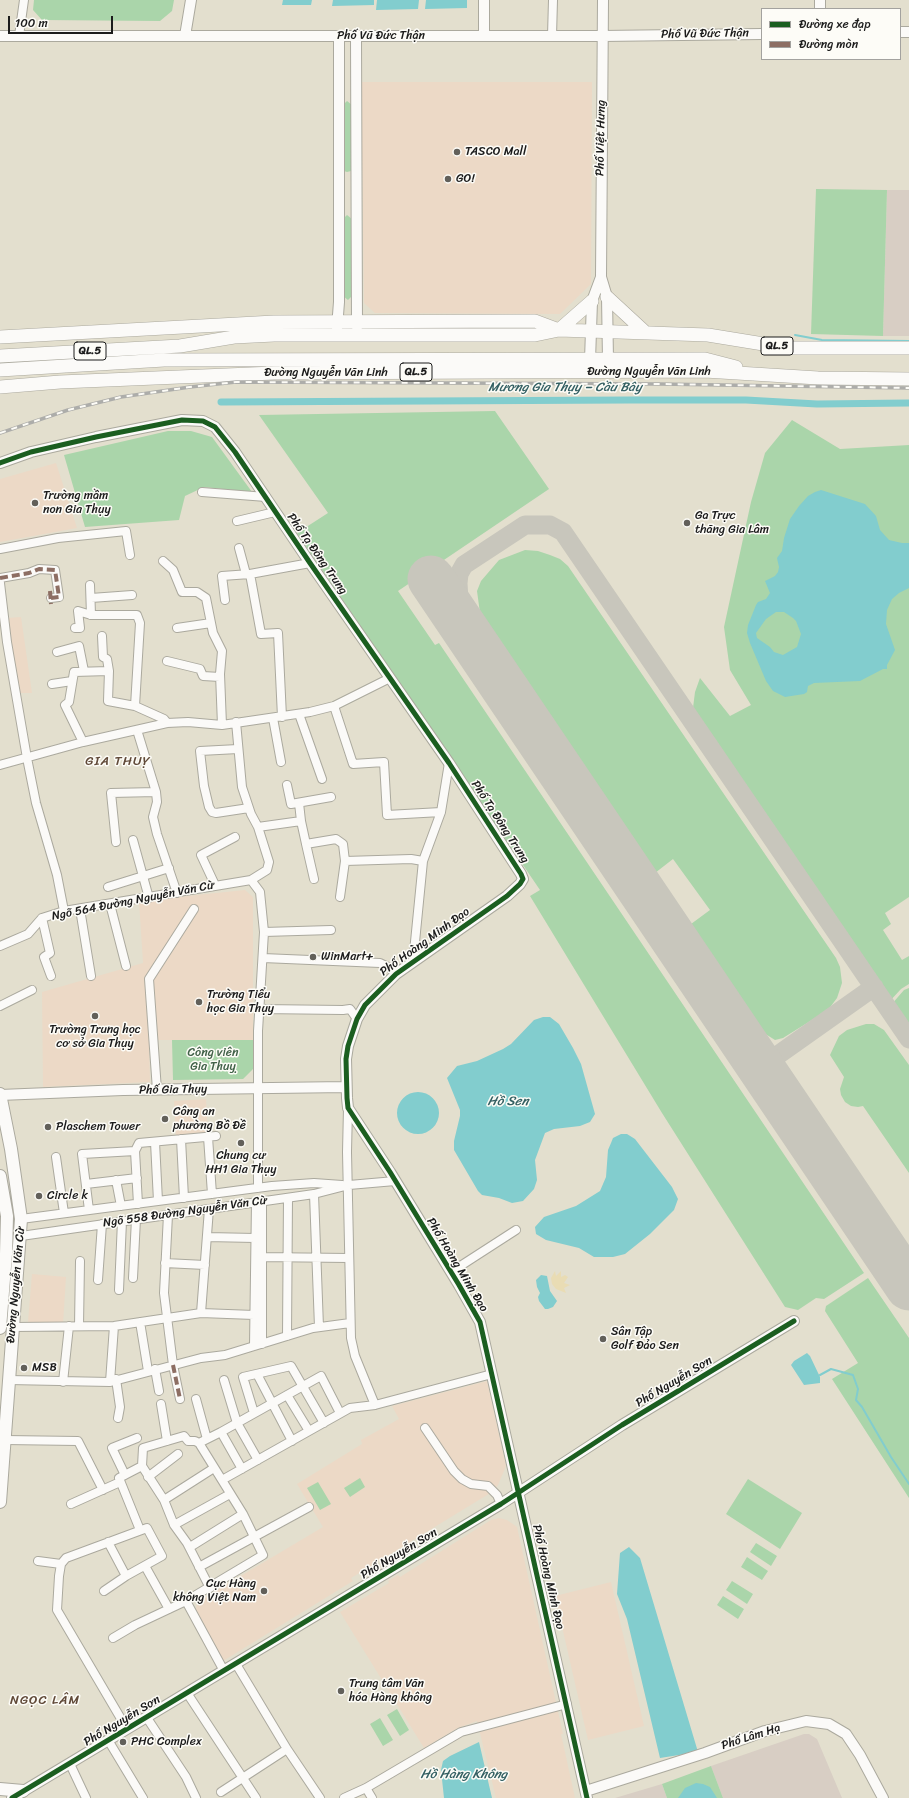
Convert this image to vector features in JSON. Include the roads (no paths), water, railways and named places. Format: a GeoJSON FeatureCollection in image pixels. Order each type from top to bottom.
{"type":"FeatureCollection","features":[{"type":"Feature","properties":{"kind":"highway"},"geometry":{"type":"LineString","coordinates":[[607,297],[646,333]]}},
{"type":"Feature","properties":{"kind":"highway"},"geometry":{"type":"LineString","coordinates":[[559,330],[592,301]]}},
{"type":"Feature","properties":{"kind":"highway","name":"QL.5"},"geometry":{"type":"LineString","coordinates":[[0,337],[274,322],[535,321],[559,330]]}},
{"type":"Feature","properties":{"kind":"highway"},"geometry":{"type":"LineString","coordinates":[[176,327],[234,337]]}},
{"type":"Feature","properties":{"kind":"highway","name":"QL.5"},"geometry":{"type":"LineString","coordinates":[[0,356],[180,346],[234,337],[338,335],[535,335],[559,330],[708,335],[788,348],[909,348]]}},
{"type":"Feature","properties":{"kind":"highway","name":"Đường Nguyễn Văn Linh"},"geometry":{"type":"LineString","coordinates":[[0,387],[60,382],[274,372],[590,360],[705,359],[771,375]]}},
{"type":"Feature","properties":{"kind":"highway","name":"Đường Nguyễn Văn Linh"},"geometry":{"type":"LineString","coordinates":[[0,370],[164,360],[705,371],[818,378],[909,379]]}},
{"type":"Feature","properties":{"kind":"main road","name":"Đường Nguyễn Văn Cừ"},"geometry":{"type":"LineString","coordinates":[[0,1094],[21,1219],[21,1236],[0,1502]]}},
{"type":"Feature","properties":{"kind":"main road","name":"Đường Nguyễn Văn Cừ"},"geometry":{"type":"LineString","coordinates":[[0,1176],[7,1216],[3,1254],[0,1328]]}},
{"type":"Feature","properties":{"kind":"main road"},"geometry":{"type":"LineString","coordinates":[[0,1789],[23,1791]]}},
{"type":"Feature","properties":{"kind":"street"},"geometry":{"type":"LineString","coordinates":[[19,36],[24,0]]}},
{"type":"Feature","properties":{"kind":"street"},"geometry":{"type":"LineString","coordinates":[[185,36],[191,0]]}},
{"type":"Feature","properties":{"kind":"street"},"geometry":{"type":"LineString","coordinates":[[484,0],[484,36]]}},
{"type":"Feature","properties":{"kind":"street"},"geometry":{"type":"LineString","coordinates":[[552,36],[553,0]]}},
{"type":"Feature","properties":{"kind":"street","name":"Phố Việt Hưng"},"geometry":{"type":"LineString","coordinates":[[603,0],[601,277],[607,297],[608,360]]}},
{"type":"Feature","properties":{"kind":"street","name":"Phố Vũ Đức Thận"},"geometry":{"type":"LineString","coordinates":[[0,36],[602,36],[761,34]]}},
{"type":"Feature","properties":{"kind":"street"},"geometry":{"type":"LineString","coordinates":[[338,335],[339,36]]}},
{"type":"Feature","properties":{"kind":"street"},"geometry":{"type":"LineString","coordinates":[[356,36],[357,335]]}},
{"type":"Feature","properties":{"kind":"street"},"geometry":{"type":"LineString","coordinates":[[339,193],[356,193]]}},
{"type":"Feature","properties":{"kind":"street","name":"Phố Việt Hưng"},"geometry":{"type":"LineString","coordinates":[[590,360],[592,301],[601,277]]}},
{"type":"Feature","properties":{"kind":"street","name":"Phố Tạ Đông Trung"},"geometry":{"type":"LineString","coordinates":[[0,463],[31,452],[182,420],[194,420],[209,424],[222,434],[449,763],[519,869],[523,879]]}},
{"type":"Feature","properties":{"kind":"street"},"geometry":{"type":"LineString","coordinates":[[202,492],[266,498]]}},
{"type":"Feature","properties":{"kind":"street"},"geometry":{"type":"LineString","coordinates":[[237,521],[275,512]]}},
{"type":"Feature","properties":{"kind":"street"},"geometry":{"type":"LineString","coordinates":[[0,549],[64,537],[126,531],[130,555]]}},
{"type":"Feature","properties":{"kind":"street"},"geometry":{"type":"LineString","coordinates":[[239,548],[248,574],[261,634],[278,633],[282,717]]}},
{"type":"Feature","properties":{"kind":"street"},"geometry":{"type":"LineString","coordinates":[[163,561],[172,570],[182,592],[197,592],[206,598],[213,633],[222,651],[220,677],[222,724]]}},
{"type":"Feature","properties":{"kind":"street"},"geometry":{"type":"LineString","coordinates":[[225,600],[222,576],[248,574],[310,563]]}},
{"type":"Feature","properties":{"kind":"street"},"geometry":{"type":"LineString","coordinates":[[0,578],[30,573],[39,569],[55,570],[59,597],[50,598]]}},
{"type":"Feature","properties":{"kind":"street"},"geometry":{"type":"LineString","coordinates":[[0,583],[7,642],[27,758],[36,803],[57,875],[64,911]]}},
{"type":"Feature","properties":{"kind":"street"},"geometry":{"type":"LineString","coordinates":[[90,585],[91,615]]}},
{"type":"Feature","properties":{"kind":"street"},"geometry":{"type":"LineString","coordinates":[[90,598],[132,595]]}},
{"type":"Feature","properties":{"kind":"street"},"geometry":{"type":"LineString","coordinates":[[75,628],[80,628],[78,612],[91,615],[137,615],[140,623],[135,706]]}},
{"type":"Feature","properties":{"kind":"street"},"geometry":{"type":"LineString","coordinates":[[177,628],[211,623]]}},
{"type":"Feature","properties":{"kind":"street"},"geometry":{"type":"LineString","coordinates":[[102,636],[103,657],[107,658],[109,671],[108,701],[135,706],[164,719],[167,724]]}},
{"type":"Feature","properties":{"kind":"street"},"geometry":{"type":"LineString","coordinates":[[57,652],[79,646],[84,672]]}},
{"type":"Feature","properties":{"kind":"street"},"geometry":{"type":"LineString","coordinates":[[167,661],[200,669],[203,676],[220,677]]}},
{"type":"Feature","properties":{"kind":"street"},"geometry":{"type":"LineString","coordinates":[[83,742],[65,705],[69,702],[74,672],[109,671]]}},
{"type":"Feature","properties":{"kind":"street"},"geometry":{"type":"LineString","coordinates":[[0,765],[83,742],[167,724],[188,722],[222,724],[299,714],[334,706],[390,678]]}},
{"type":"Feature","properties":{"kind":"street"},"geometry":{"type":"LineString","coordinates":[[52,684],[72,681]]}},
{"type":"Feature","properties":{"kind":"street"},"geometry":{"type":"LineString","coordinates":[[334,706],[353,764],[384,762],[387,815],[441,812]]}},
{"type":"Feature","properties":{"kind":"street"},"geometry":{"type":"LineString","coordinates":[[299,714],[322,779]]}},
{"type":"Feature","properties":{"kind":"street"},"geometry":{"type":"LineString","coordinates":[[273,718],[281,762]]}},
{"type":"Feature","properties":{"kind":"street"},"geometry":{"type":"LineString","coordinates":[[236,722],[242,787],[249,808],[258,827],[269,862],[266,870],[251,880],[260,892],[264,932],[258,1089],[258,1188]]}},
{"type":"Feature","properties":{"kind":"street"},"geometry":{"type":"LineString","coordinates":[[137,730],[156,792],[157,802],[153,817],[157,834],[177,893]]}},
{"type":"Feature","properties":{"kind":"street"},"geometry":{"type":"LineString","coordinates":[[238,749],[200,751],[204,786],[209,807],[212,812],[216,813],[249,808]]}},
{"type":"Feature","properties":{"kind":"street"},"geometry":{"type":"LineString","coordinates":[[413,962],[423,861],[441,812],[449,763]]}},
{"type":"Feature","properties":{"kind":"street"},"geometry":{"type":"LineString","coordinates":[[287,785],[291,804],[331,797]]}},
{"type":"Feature","properties":{"kind":"street"},"geometry":{"type":"LineString","coordinates":[[116,842],[111,793],[156,792]]}},
{"type":"Feature","properties":{"kind":"street"},"geometry":{"type":"LineString","coordinates":[[299,803],[301,821],[314,879]]}},
{"type":"Feature","properties":{"kind":"street"},"geometry":{"type":"LineString","coordinates":[[258,827],[301,821]]}},
{"type":"Feature","properties":{"kind":"street"},"geometry":{"type":"LineString","coordinates":[[215,885],[200,855],[234,837]]}},
{"type":"Feature","properties":{"kind":"street"},"geometry":{"type":"LineString","coordinates":[[306,844],[336,839],[343,844],[345,861],[340,897]]}},
{"type":"Feature","properties":{"kind":"street"},"geometry":{"type":"LineString","coordinates":[[133,840],[149,898]]}},
{"type":"Feature","properties":{"kind":"street"},"geometry":{"type":"LineString","coordinates":[[345,861],[411,859],[423,861]]}},
{"type":"Feature","properties":{"kind":"street"},"geometry":{"type":"LineString","coordinates":[[108,887],[169,868]]}},
{"type":"Feature","properties":{"kind":"street","name":"Phố Hoàng Minh Đạo"},"geometry":{"type":"LineString","coordinates":[[523,879],[520,884],[507,896],[396,974],[370,999],[357,1018],[348,1046],[346,1059],[346,1087],[348,1108],[452,1272],[480,1322],[520,1493],[586,1794]]}},
{"type":"Feature","properties":{"kind":"street","name":"Ngõ 564 Đường Nguyễn Văn Cừ"},"geometry":{"type":"LineString","coordinates":[[0,946],[28,934],[42,918],[64,911],[251,880]]}},
{"type":"Feature","properties":{"kind":"street"},"geometry":{"type":"LineString","coordinates":[[110,904],[126,966]]}},
{"type":"Feature","properties":{"kind":"street"},"geometry":{"type":"LineString","coordinates":[[80,909],[91,976]]}},
{"type":"Feature","properties":{"kind":"street"},"geometry":{"type":"LineString","coordinates":[[157,1090],[149,979],[194,909]]}},
{"type":"Feature","properties":{"kind":"street"},"geometry":{"type":"LineString","coordinates":[[42,918],[50,953],[44,957],[51,976]]}},
{"type":"Feature","properties":{"kind":"street"},"geometry":{"type":"LineString","coordinates":[[264,932],[331,930]]}},
{"type":"Feature","properties":{"kind":"street"},"geometry":{"type":"LineString","coordinates":[[262,958],[380,963],[390,968],[396,974]]}},
{"type":"Feature","properties":{"kind":"street"},"geometry":{"type":"LineString","coordinates":[[0,1006],[32,990]]}},
{"type":"Feature","properties":{"kind":"street"},"geometry":{"type":"LineString","coordinates":[[260,1008],[350,1009],[357,1018]]}},
{"type":"Feature","properties":{"kind":"street","name":"Phố Gia Thụy"},"geometry":{"type":"LineString","coordinates":[[0,1094],[346,1087]]}},
{"type":"Feature","properties":{"kind":"street"},"geometry":{"type":"LineString","coordinates":[[348,1108],[347,1133],[350,1323],[355,1356],[375,1405]]}},
{"type":"Feature","properties":{"kind":"street"},"geometry":{"type":"LineString","coordinates":[[138,1204],[136,1150],[139,1143],[212,1136],[212,1194]]}},
{"type":"Feature","properties":{"kind":"street"},"geometry":{"type":"LineString","coordinates":[[181,1139],[184,1198]]}},
{"type":"Feature","properties":{"kind":"street"},"geometry":{"type":"LineString","coordinates":[[155,1142],[158,1201]]}},
{"type":"Feature","properties":{"kind":"street"},"geometry":{"type":"LineString","coordinates":[[89,1210],[82,1154],[136,1150]]}},
{"type":"Feature","properties":{"kind":"street"},"geometry":{"type":"LineString","coordinates":[[56,1157],[64,1213]]}},
{"type":"Feature","properties":{"kind":"street"},"geometry":{"type":"LineString","coordinates":[[86,1184],[137,1178]]}},
{"type":"Feature","properties":{"kind":"street"},"geometry":{"type":"LineString","coordinates":[[116,1180],[120,1206]]}},
{"type":"Feature","properties":{"kind":"street"},"geometry":{"type":"LineString","coordinates":[[21,1219],[314,1182],[349,1185],[395,1181]]}},
{"type":"Feature","properties":{"kind":"street","name":"Ngõ 558 Đường Nguyễn Văn Cừ"},"geometry":{"type":"LineString","coordinates":[[21,1236],[314,1194],[349,1185]]}},
{"type":"Feature","properties":{"kind":"street"},"geometry":{"type":"LineString","coordinates":[[314,1194],[319,1328]]}},
{"type":"Feature","properties":{"kind":"street"},"geometry":{"type":"LineString","coordinates":[[288,1198],[288,1336]]}},
{"type":"Feature","properties":{"kind":"street"},"geometry":{"type":"LineString","coordinates":[[254,1346],[254,1314],[259,1257],[256,1238],[259,1202]]}},
{"type":"Feature","properties":{"kind":"street"},"geometry":{"type":"LineString","coordinates":[[259,1202],[262,1344]]}},
{"type":"Feature","properties":{"kind":"street"},"geometry":{"type":"LineString","coordinates":[[201,1313],[209,1209]]}},
{"type":"Feature","properties":{"kind":"street"},"geometry":{"type":"LineString","coordinates":[[168,1215],[164,1293],[173,1365],[180,1399]]}},
{"type":"Feature","properties":{"kind":"street"},"geometry":{"type":"LineString","coordinates":[[133,1278],[136,1219]]}},
{"type":"Feature","properties":{"kind":"street"},"geometry":{"type":"LineString","coordinates":[[119,1290],[122,1221]]}},
{"type":"Feature","properties":{"kind":"street"},"geometry":{"type":"LineString","coordinates":[[98,1280],[102,1224]]}},
{"type":"Feature","properties":{"kind":"street"},"geometry":{"type":"LineString","coordinates":[[452,1272],[516,1230]]}},
{"type":"Feature","properties":{"kind":"street"},"geometry":{"type":"LineString","coordinates":[[207,1237],[256,1238]]}},
{"type":"Feature","properties":{"kind":"street"},"geometry":{"type":"LineString","coordinates":[[259,1257],[349,1258]]}},
{"type":"Feature","properties":{"kind":"street"},"geometry":{"type":"LineString","coordinates":[[79,1326],[80,1262]]}},
{"type":"Feature","properties":{"kind":"street"},"geometry":{"type":"LineString","coordinates":[[165,1263],[204,1265]]}},
{"type":"Feature","properties":{"kind":"street"},"geometry":{"type":"LineString","coordinates":[[13,1327],[114,1326],[201,1313],[254,1314]]}},
{"type":"Feature","properties":{"kind":"street","name":"Phố Nguyễn Sơn"},"geometry":{"type":"LineString","coordinates":[[12,1798],[520,1493],[622,1425],[794,1321]]}},
{"type":"Feature","properties":{"kind":"street"},"geometry":{"type":"LineString","coordinates":[[140,1322],[159,1391]]}},
{"type":"Feature","properties":{"kind":"street"},"geometry":{"type":"LineString","coordinates":[[9,1380],[63,1382],[113,1381],[201,1358],[224,1356],[319,1328],[350,1323]]}},
{"type":"Feature","properties":{"kind":"street"},"geometry":{"type":"LineString","coordinates":[[63,1382],[69,1326]]}},
{"type":"Feature","properties":{"kind":"street"},"geometry":{"type":"LineString","coordinates":[[114,1326],[113,1381],[120,1407],[118,1418]]}},
{"type":"Feature","properties":{"kind":"street"},"geometry":{"type":"LineString","coordinates":[[254,1413],[243,1377],[290,1366],[324,1423]]}},
{"type":"Feature","properties":{"kind":"street"},"geometry":{"type":"LineString","coordinates":[[257,1374],[292,1441]]}},
{"type":"Feature","properties":{"kind":"street"},"geometry":{"type":"LineString","coordinates":[[222,1480],[350,1408],[375,1405],[492,1374]]}},
{"type":"Feature","properties":{"kind":"street"},"geometry":{"type":"LineString","coordinates":[[199,1443],[320,1376],[340,1413]]}},
{"type":"Feature","properties":{"kind":"street"},"geometry":{"type":"LineString","coordinates":[[224,1380],[237,1423],[258,1460]]}},
{"type":"Feature","properties":{"kind":"street"},"geometry":{"type":"LineString","coordinates":[[287,1395],[309,1431]]}},
{"type":"Feature","properties":{"kind":"street"},"geometry":{"type":"LineString","coordinates":[[196,1399],[207,1439]]}},
{"type":"Feature","properties":{"kind":"street"},"geometry":{"type":"LineString","coordinates":[[162,1404],[167,1441]]}},
{"type":"Feature","properties":{"kind":"street"},"geometry":{"type":"LineString","coordinates":[[425,1428],[454,1471],[462,1479],[471,1484],[488,1486],[497,1495],[501,1504]]}},
{"type":"Feature","properties":{"kind":"street"},"geometry":{"type":"LineString","coordinates":[[221,1432],[242,1469]]}},
{"type":"Feature","properties":{"kind":"street"},"geometry":{"type":"LineString","coordinates":[[113,1638],[135,1625],[210,1588],[263,1555],[243,1514],[199,1443],[195,1441],[188,1441],[184,1436],[143,1448],[142,1466],[164,1500],[174,1526],[190,1547],[210,1588]]}},
{"type":"Feature","properties":{"kind":"street"},"geometry":{"type":"LineString","coordinates":[[137,1438],[112,1448],[140,1530]]}},
{"type":"Feature","properties":{"kind":"street"},"geometry":{"type":"LineString","coordinates":[[5,1440],[78,1441],[82,1446],[103,1490]]}},
{"type":"Feature","properties":{"kind":"street"},"geometry":{"type":"LineString","coordinates":[[148,1477],[178,1454]]}},
{"type":"Feature","properties":{"kind":"street"},"geometry":{"type":"LineString","coordinates":[[71,1504],[103,1490],[142,1466]]}},
{"type":"Feature","properties":{"kind":"street"},"geometry":{"type":"LineString","coordinates":[[164,1500],[214,1468]]}},
{"type":"Feature","properties":{"kind":"street"},"geometry":{"type":"LineString","coordinates":[[174,1526],[230,1494]]}},
{"type":"Feature","properties":{"kind":"street"},"geometry":{"type":"LineString","coordinates":[[200,1567],[309,1507]]}},
{"type":"Feature","properties":{"kind":"street"},"geometry":{"type":"LineString","coordinates":[[190,1547],[243,1514]]}},
{"type":"Feature","properties":{"kind":"street"},"geometry":{"type":"LineString","coordinates":[[104,1591],[126,1576],[162,1556],[147,1528],[66,1558],[61,1564],[58,1576],[57,1610],[127,1729]]}},
{"type":"Feature","properties":{"kind":"street"},"geometry":{"type":"LineString","coordinates":[[108,1542],[126,1576]]}},
{"type":"Feature","properties":{"kind":"street"},"geometry":{"type":"LineString","coordinates":[[38,1561],[61,1564]]}},
{"type":"Feature","properties":{"kind":"street"},"geometry":{"type":"LineString","coordinates":[[144,1566],[169,1609]]}},
{"type":"Feature","properties":{"kind":"street"},"geometry":{"type":"LineString","coordinates":[[186,1601],[224,1671]]}},
{"type":"Feature","properties":{"kind":"street"},"geometry":{"type":"LineString","coordinates":[[236,1664],[287,1749],[320,1798]]}},
{"type":"Feature","properties":{"kind":"street"},"geometry":{"type":"LineString","coordinates":[[187,1694],[256,1798]]}},
{"type":"Feature","properties":{"kind":"street"},"geometry":{"type":"LineString","coordinates":[[344,1798],[366,1788],[462,1732],[567,1704]]}},
{"type":"Feature","properties":{"kind":"street"},"geometry":{"type":"LineString","coordinates":[[147,1718],[186,1777],[196,1798]]}},
{"type":"Feature","properties":{"kind":"street","name":"Phố Lâm Hạ"},"geometry":{"type":"LineString","coordinates":[[586,1794],[765,1732],[806,1721],[830,1724],[846,1734],[860,1755],[883,1798]]}},
{"type":"Feature","properties":{"kind":"street"},"geometry":{"type":"LineString","coordinates":[[108,1740],[143,1798]]}},
{"type":"Feature","properties":{"kind":"street"},"geometry":{"type":"LineString","coordinates":[[221,1792],[287,1749]]}},
{"type":"Feature","properties":{"kind":"street"},"geometry":{"type":"LineString","coordinates":[[70,1764],[86,1798]]}},
{"type":"Feature","properties":{"kind":"street"},"geometry":{"type":"LineString","coordinates":[[366,1788],[372,1798]]}},
{"type":"Feature","properties":{"kind":"water"},"geometry":{"type":"Polygon","coordinates":[[[283,0],[312,0],[311,5],[282,5],[283,0]]]}},
{"type":"Feature","properties":{"kind":"water"},"geometry":{"type":"Polygon","coordinates":[[[333,0],[374,0],[374,5],[332,6],[333,0]]]}},
{"type":"Feature","properties":{"kind":"water"},"geometry":{"type":"Polygon","coordinates":[[[377,0],[419,0],[418,9],[376,10],[377,0]]]}},
{"type":"Feature","properties":{"kind":"water"},"geometry":{"type":"Polygon","coordinates":[[[426,0],[467,0],[467,8],[425,9],[426,0]]]}},
{"type":"Feature","properties":{"kind":"water"},"geometry":{"type":"Polygon","coordinates":[[[821,490],[865,504],[876,516],[880,530],[889,540],[909,543],[909,588],[899,593],[892,599],[887,610],[886,624],[895,650],[887,665],[887,669],[883,669],[860,681],[814,683],[808,686],[807,692],[804,694],[785,697],[773,691],[766,681],[750,643],[747,633],[748,625],[758,602],[766,599],[770,593],[765,581],[775,576],[778,572],[779,567],[777,558],[782,551],[784,538],[790,519],[808,496],[821,490]],[[776,612],[766,619],[756,633],[757,638],[770,647],[774,652],[783,655],[797,647],[801,634],[796,621],[784,612],[776,612]]]}},
{"type":"Feature","properties":{"kind":"water","name":"Hồ Sen"},"geometry":{"type":"Polygon","coordinates":[[[543,1017],[550,1017],[559,1024],[573,1048],[581,1064],[595,1114],[590,1122],[580,1126],[554,1129],[545,1133],[535,1160],[537,1180],[534,1189],[523,1201],[512,1203],[499,1198],[482,1195],[478,1191],[454,1150],[454,1141],[460,1110],[447,1078],[457,1066],[477,1061],[511,1044],[534,1020],[543,1017]]]}},
{"type":"Feature","properties":{"kind":"water"},"geometry":{"type":"Polygon","coordinates":[[[418,1092],[433,1098],[439,1113],[433,1128],[418,1134],[403,1128],[397,1113],[403,1098],[418,1092]]]}},
{"type":"Feature","properties":{"kind":"water"},"geometry":{"type":"Polygon","coordinates":[[[621,1134],[627,1134],[635,1139],[672,1187],[678,1199],[674,1210],[650,1234],[625,1254],[613,1257],[594,1257],[579,1248],[546,1240],[536,1234],[535,1227],[544,1217],[576,1206],[600,1191],[606,1177],[608,1150],[613,1138],[621,1134]]]}},
{"type":"Feature","properties":{"kind":"water"},"geometry":{"type":"Polygon","coordinates":[[[541,1275],[547,1276],[550,1291],[557,1301],[553,1307],[548,1309],[545,1309],[538,1297],[540,1293],[536,1280],[541,1275]]]}},
{"type":"Feature","properties":{"kind":"water"},"geometry":{"type":"Polygon","coordinates":[[[807,1353],[810,1356],[820,1377],[820,1383],[804,1385],[791,1365],[794,1361],[807,1353]]]}},
{"type":"Feature","properties":{"kind":"water"},"geometry":{"type":"Polygon","coordinates":[[[629,1547],[640,1558],[698,1752],[660,1758],[627,1619],[617,1594],[620,1553],[629,1547]]]}},
{"type":"Feature","properties":{"kind":"water","name":"Hồ Hàng Không"},"geometry":{"type":"Polygon","coordinates":[[[479,1742],[492,1798],[444,1798],[441,1770],[443,1761],[479,1742]]]}},
{"type":"Feature","properties":{"kind":"water"},"geometry":{"type":"Polygon","coordinates":[[[696,1783],[710,1787],[717,1798],[678,1798],[685,1788],[696,1783]]]}},
{"type":"Feature","properties":{"kind":"waterway"},"geometry":{"type":"LineString","coordinates":[[795,335],[822,340],[909,341]]}},
{"type":"Feature","properties":{"kind":"waterway","name":"Mương Gia Thụy – Cầu Bây"},"geometry":{"type":"LineString","coordinates":[[221,402],[746,400],[817,404],[909,403]]}},
{"type":"Feature","properties":{"kind":"waterway"},"geometry":{"type":"LineString","coordinates":[[820,1375],[831,1369],[853,1375],[858,1389],[856,1400],[862,1407],[891,1457],[909,1484]]}},
{"type":"Feature","properties":{"kind":"railway"},"geometry":{"type":"LineString","coordinates":[[0,433],[68,410],[121,397],[236,382],[659,384],[909,388]]}},
{"type":"Feature","properties":{"kind":"place","name":"TASCO Mall"},"geometry":{"type":"Point","coordinates":[457,152]}},
{"type":"Feature","properties":{"kind":"place","name":"GO!"},"geometry":{"type":"Point","coordinates":[448,179]}},
{"type":"Feature","properties":{"kind":"place","name":"Trường mầm non Gia Thụy"},"geometry":{"type":"Point","coordinates":[35,503]}},
{"type":"Feature","properties":{"kind":"place","name":"Ga Trực thăng Gia Lâm"},"geometry":{"type":"Point","coordinates":[687,523]}},
{"type":"Feature","properties":{"kind":"place","name":"WinMart+"},"geometry":{"type":"Point","coordinates":[313,957]}},
{"type":"Feature","properties":{"kind":"place","name":"Trường Tiểu học Gia Thụy"},"geometry":{"type":"Point","coordinates":[199,1002]}},
{"type":"Feature","properties":{"kind":"place","name":"Trường Trung học cơ sở Gia Thụy"},"geometry":{"type":"Point","coordinates":[95,1016]}},
{"type":"Feature","properties":{"kind":"place","name":"Công an phường Bồ Đề"},"geometry":{"type":"Point","coordinates":[165,1119]}},
{"type":"Feature","properties":{"kind":"place","name":"Plaschem Tower"},"geometry":{"type":"Point","coordinates":[48,1127]}},
{"type":"Feature","properties":{"kind":"place","name":"Chung cư HH1 Gia Thụy"},"geometry":{"type":"Point","coordinates":[241,1143]}},
{"type":"Feature","properties":{"kind":"place","name":"Circle k"},"geometry":{"type":"Point","coordinates":[39,1196]}},
{"type":"Feature","properties":{"kind":"place","name":"Sân Tập Golf Đảo Sen"},"geometry":{"type":"Point","coordinates":[603,1339]}},
{"type":"Feature","properties":{"kind":"place","name":"MSB"},"geometry":{"type":"Point","coordinates":[24,1368]}},
{"type":"Feature","properties":{"kind":"place","name":"Cục Hàng không Việt Nam"},"geometry":{"type":"Point","coordinates":[264,1591]}},
{"type":"Feature","properties":{"kind":"place","name":"Trung tâm Văn hóa Hàng không"},"geometry":{"type":"Point","coordinates":[341,1691]}},
{"type":"Feature","properties":{"kind":"place","name":"PHC Complex"},"geometry":{"type":"Point","coordinates":[123,1742]}},
{"type":"Feature","properties":{"kind":"district","name":"GIA THUỴ"},"geometry":{"type":"Point","coordinates":[118,762]}},
{"type":"Feature","properties":{"kind":"district","name":"NGỌC LÂM"},"geometry":{"type":"Point","coordinates":[45,1701]}},
{"type":"Feature","properties":{"kind":"park label","name":"Công viên Gia Thuỵ"},"geometry":{"type":"Point","coordinates":[213,1060]}}]}
